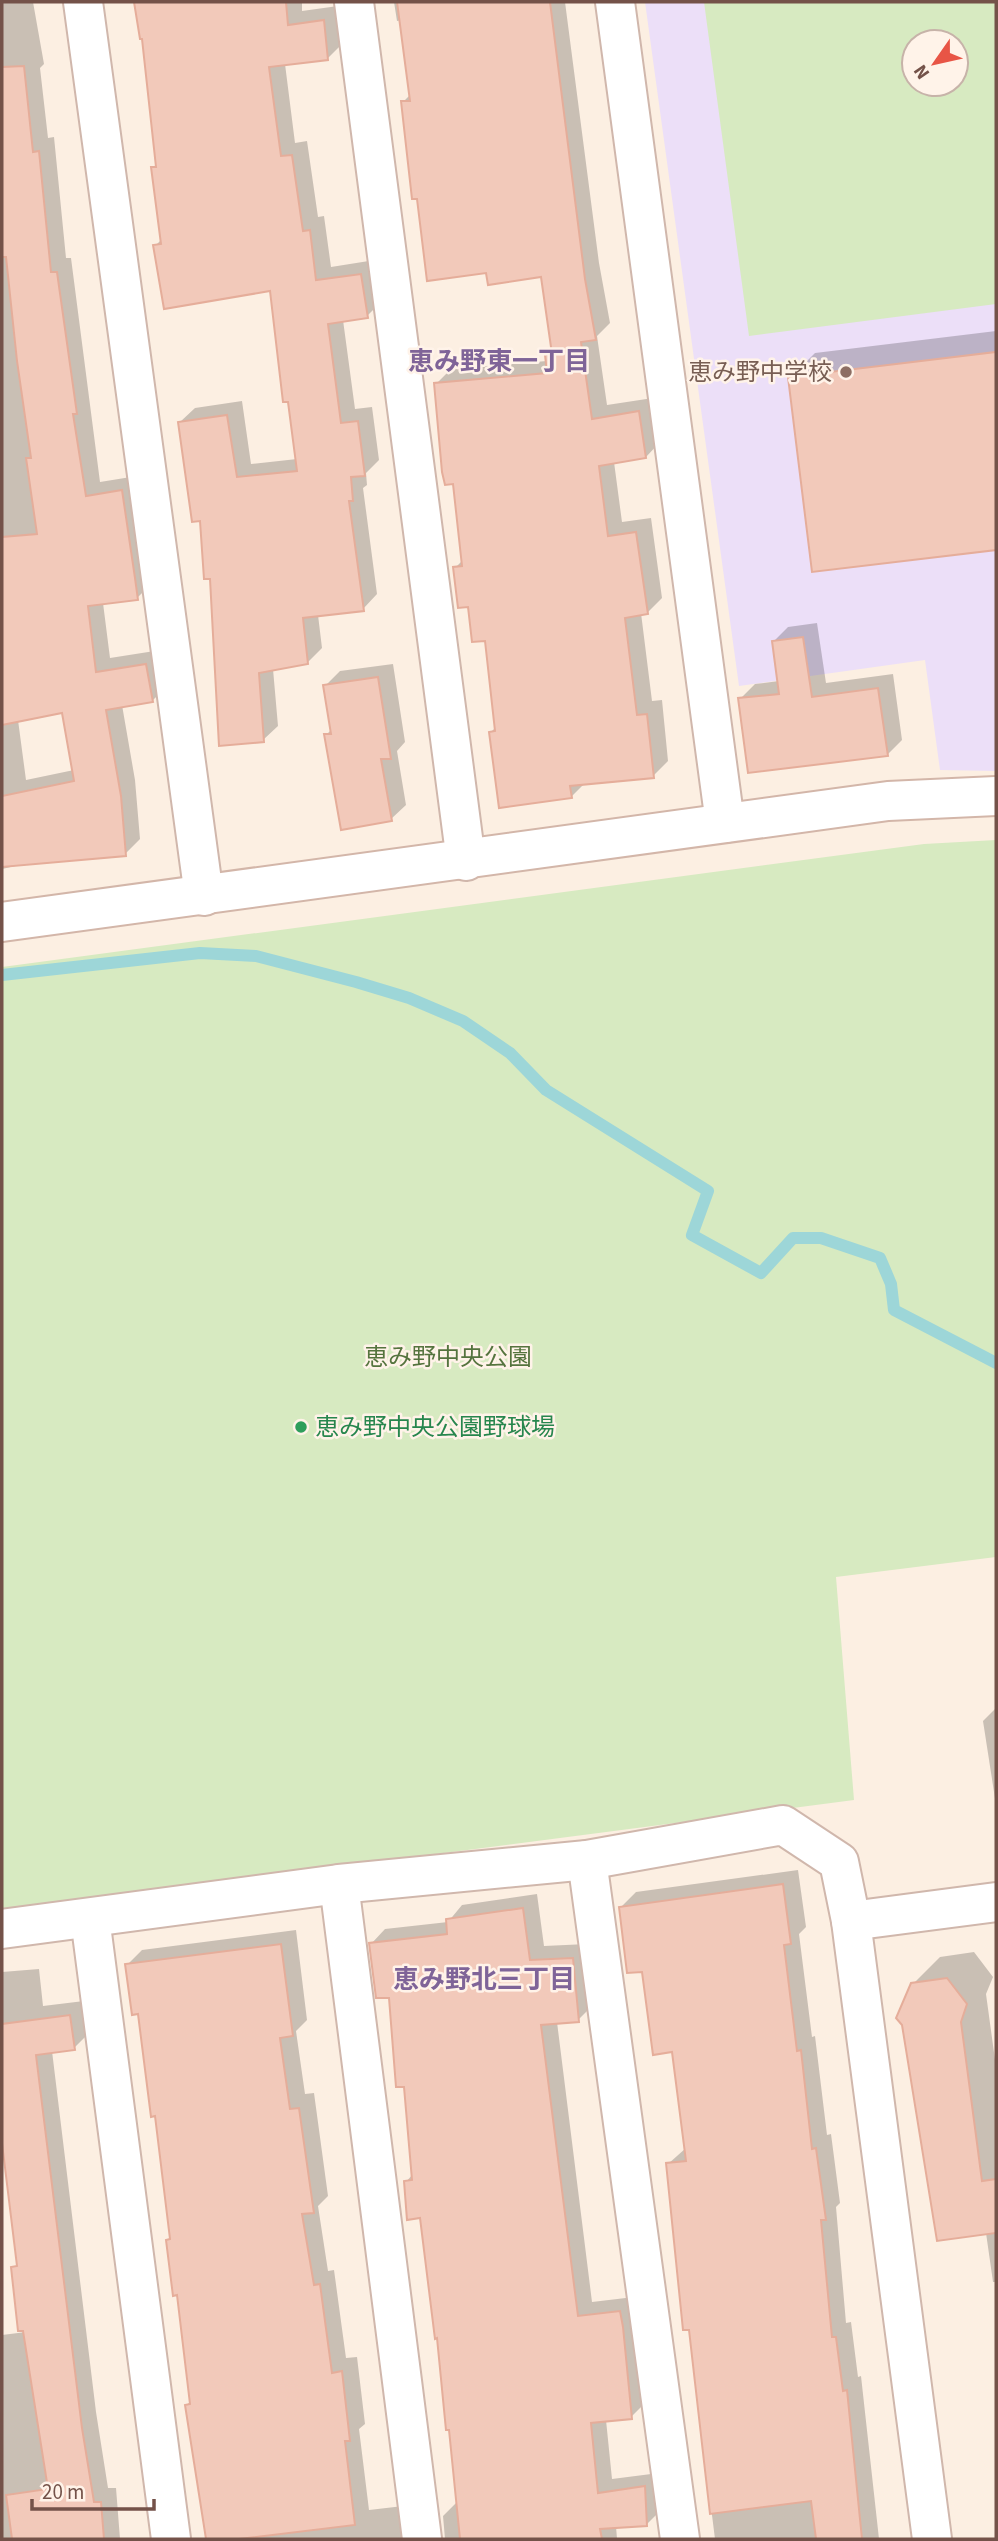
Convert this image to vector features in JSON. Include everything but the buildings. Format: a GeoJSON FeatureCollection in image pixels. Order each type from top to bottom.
{"type":"FeatureCollection","features":[{"type":"Feature","properties":{"kind":"street"},"geometry":{"type":"LineString","coordinates":[[83,2],[204,896]]}},
{"type":"Feature","properties":{"kind":"street"},"geometry":{"type":"LineString","coordinates":[[354,2],[466,861]]}},
{"type":"Feature","properties":{"kind":"street"},"geometry":{"type":"LineString","coordinates":[[615,2],[725,823]]}},
{"type":"Feature","properties":{"kind":"street"},"geometry":{"type":"LineString","coordinates":[[2,922],[888,802],[996,796]]}},
{"type":"Feature","properties":{"kind":"street"},"geometry":{"type":"LineString","coordinates":[[2,1929],[338,1884],[587,1860],[783,1825],[839,1862],[851,1921],[932,2539]]}},
{"type":"Feature","properties":{"kind":"street"},"geometry":{"type":"LineString","coordinates":[[587,1860],[680,2539]]}},
{"type":"Feature","properties":{"kind":"street"},"geometry":{"type":"LineString","coordinates":[[338,1884],[422,2539]]}},
{"type":"Feature","properties":{"kind":"street"},"geometry":{"type":"LineString","coordinates":[[851,1921],[996,1902]]}},
{"type":"Feature","properties":{"kind":"street"},"geometry":{"type":"LineString","coordinates":[[90,1918],[171,2539]]}},
{"type":"Feature","properties":{"kind":"shaded area","name":"恵み野中学校"},"geometry":{"type":"Polygon","coordinates":[[[645,2],[996,2],[996,771],[940,770],[925,660],[739,686],[645,2]]]}},
{"type":"Feature","properties":{"kind":"green space"},"geometry":{"type":"Polygon","coordinates":[[[704,2],[996,2],[996,304],[749,336],[704,2]]]}},
{"type":"Feature","properties":{"kind":"green space","name":"恵み野中央公園"},"geometry":{"type":"Polygon","coordinates":[[[996,840],[996,1557],[836,1577],[854,1800],[2,1910],[2,967],[924,844],[996,840]]]}},
{"type":"Feature","properties":{"kind":"waterway"},"geometry":{"type":"LineString","coordinates":[[2,975],[200,953],[256,956],[409,998],[463,1021],[510,1053],[546,1090],[708,1191],[692,1235],[761,1273],[793,1238],[821,1238],[880,1258],[891,1284],[894,1310],[996,1363]]}},
{"type":"Feature","properties":{"kind":"place","name":"恵み野中学校"},"geometry":{"type":"Point","coordinates":[846,372]}},
{"type":"Feature","properties":{"kind":"place","name":"恵み野中央公園野球場"},"geometry":{"type":"Point","coordinates":[301,1427]}},
{"type":"Feature","properties":{"kind":"district","name":"恵み野東一丁目"},"geometry":{"type":"Point","coordinates":[499,361]}},
{"type":"Feature","properties":{"kind":"district","name":"恵み野北三丁目"},"geometry":{"type":"Point","coordinates":[484,1979]}}]}
